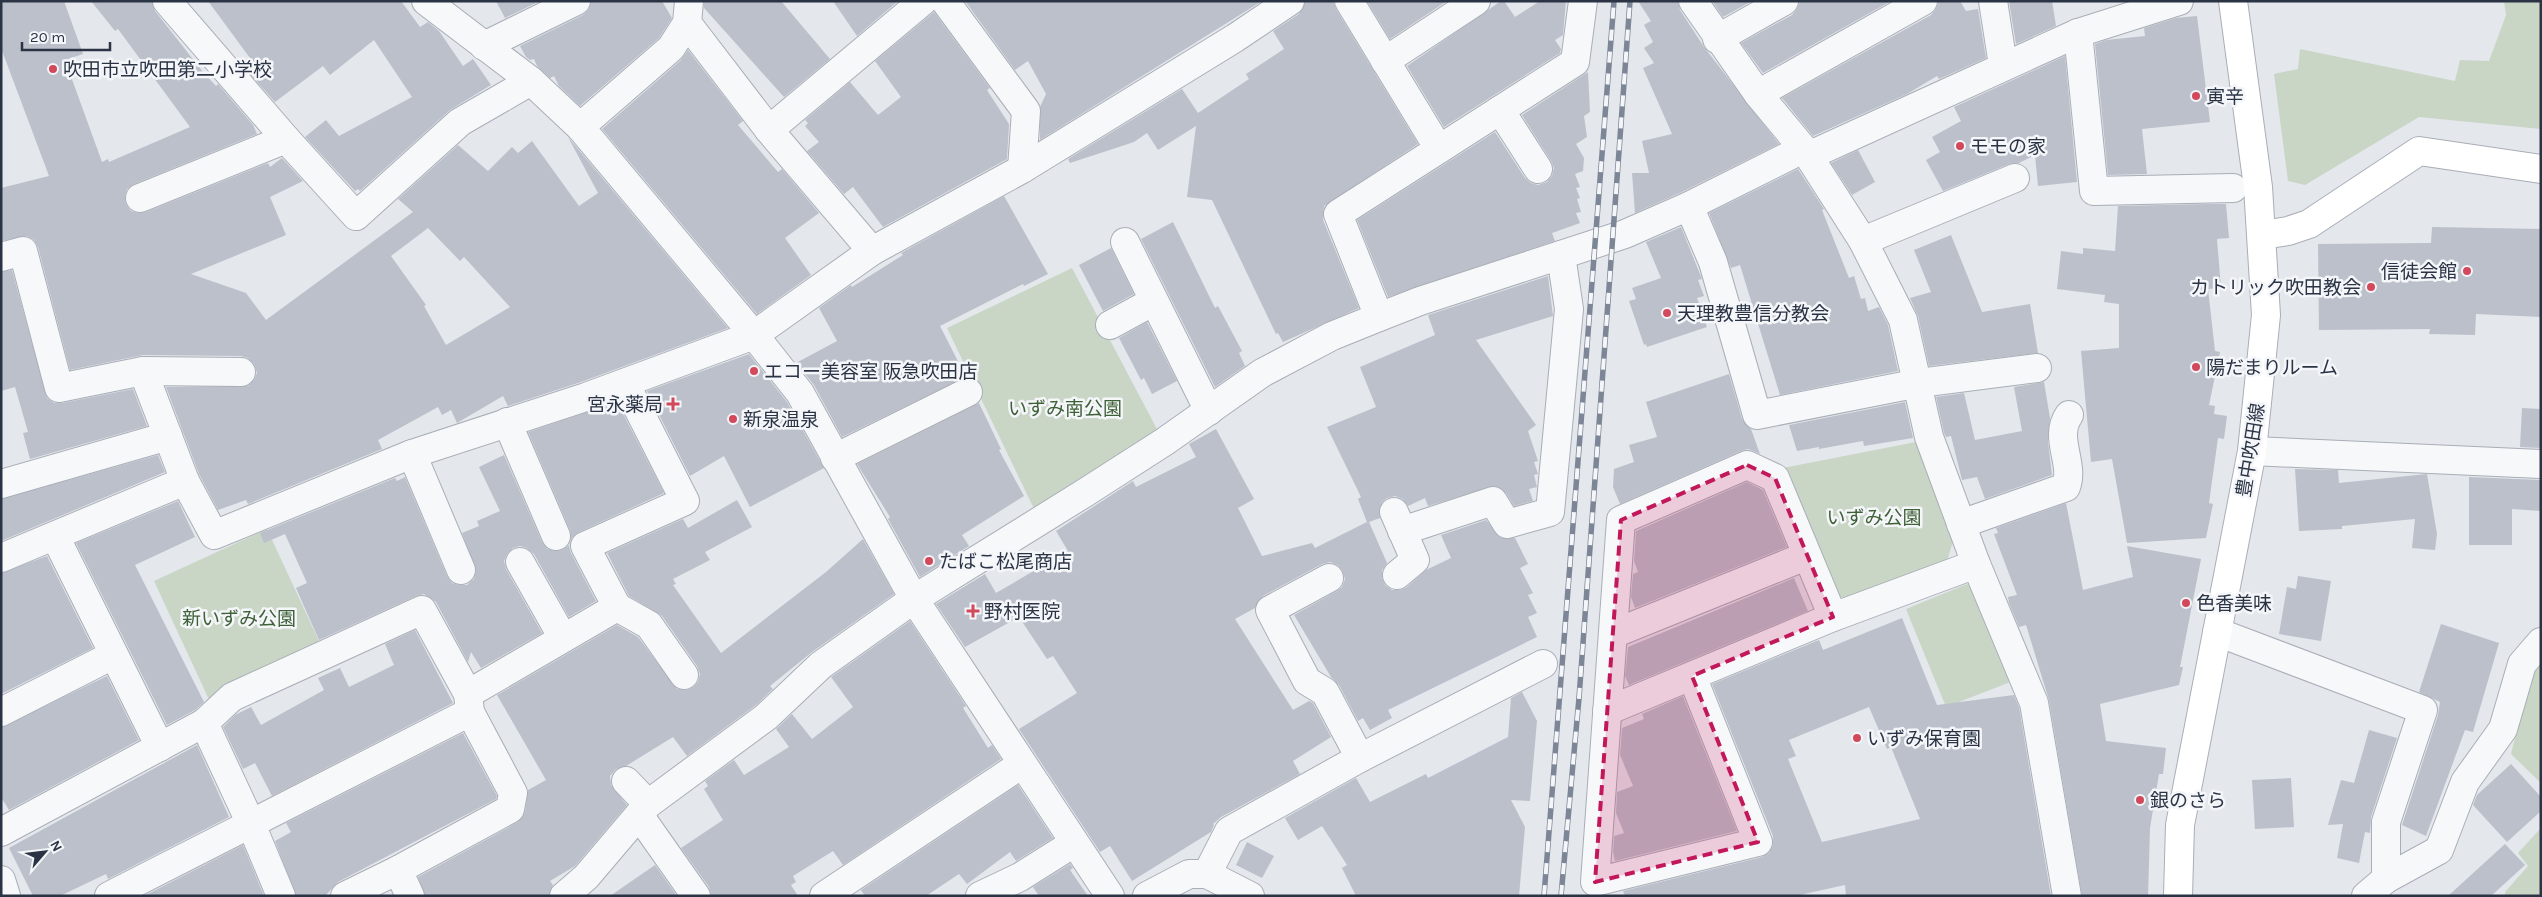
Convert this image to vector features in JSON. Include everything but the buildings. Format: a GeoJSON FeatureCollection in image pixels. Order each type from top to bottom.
{"type":"FeatureCollection","features":[{"type":"Feature","properties":{"kind":"main road","name":"豊中吹田線"},"geometry":{"type":"LineString","coordinates":[[2178,896],[2180,825],[2252,451],[2266,315],[2258,187],[2233,1]]}},
{"type":"Feature","properties":{"kind":"main road"},"geometry":{"type":"LineString","coordinates":[[2262,235],[2288,231],[2308,224],[2419,151],[2541,169]]}},
{"type":"Feature","properties":{"kind":"street"},"geometry":{"type":"LineString","coordinates":[[167,1],[286,139],[356,216],[460,122],[531,81]]}},
{"type":"Feature","properties":{"kind":"street"},"geometry":{"type":"LineString","coordinates":[[426,1],[531,81],[580,127],[754,335],[800,393],[914,598],[1110,896]]}},
{"type":"Feature","properties":{"kind":"street"},"geometry":{"type":"LineString","coordinates":[[484,46],[576,1]]}},
{"type":"Feature","properties":{"kind":"street"},"geometry":{"type":"LineString","coordinates":[[769,130],[923,1]]}},
{"type":"Feature","properties":{"kind":"street"},"geometry":{"type":"LineString","coordinates":[[945,1],[1026,110],[1022,168]]}},
{"type":"Feature","properties":{"kind":"street"},"geometry":{"type":"LineString","coordinates":[[143,371],[185,481],[214,534],[412,454],[625,383],[754,335],[872,251],[1022,168],[1235,38],[1290,1]]}},
{"type":"Feature","properties":{"kind":"street"},"geometry":{"type":"LineString","coordinates":[[1349,1],[1439,149]]}},
{"type":"Feature","properties":{"kind":"street"},"geometry":{"type":"LineString","coordinates":[[1385,61],[1476,1]]}},
{"type":"Feature","properties":{"kind":"street"},"geometry":{"type":"LineString","coordinates":[[1379,317],[1338,214],[1575,62],[1583,1]]}},
{"type":"Feature","properties":{"kind":"street"},"geometry":{"type":"LineString","coordinates":[[1693,1],[1758,94],[1806,152],[1863,241],[1902,320],[1919,383],[1929,438],[1976,564],[2034,703],[2067,896]]}},
{"type":"Feature","properties":{"kind":"street"},"geometry":{"type":"LineString","coordinates":[[1718,39],[1784,1]]}},
{"type":"Feature","properties":{"kind":"street"},"geometry":{"type":"LineString","coordinates":[[1758,94],[1923,1]]}},
{"type":"Feature","properties":{"kind":"street"},"geometry":{"type":"LineString","coordinates":[[1992,1],[2003,65]]}},
{"type":"Feature","properties":{"kind":"street"},"geometry":{"type":"LineString","coordinates":[[564,896],[586,877],[643,810],[766,717],[821,665],[914,598],[1083,494],[1208,411],[1262,372],[1332,336],[1420,301],[1625,234],[1689,206],[1794,153],[1817,152],[2078,32],[2178,1]]}},
{"type":"Feature","properties":{"kind":"street"},"geometry":{"type":"LineString","coordinates":[[688,12],[769,130],[872,251]]}},
{"type":"Feature","properties":{"kind":"street"},"geometry":{"type":"LineString","coordinates":[[580,127],[671,48],[688,12]]}},
{"type":"Feature","properties":{"kind":"street"},"geometry":{"type":"LineString","coordinates":[[2078,32],[2094,191],[2234,188]]}},
{"type":"Feature","properties":{"kind":"street"},"geometry":{"type":"LineString","coordinates":[[1500,110],[1538,169]]}},
{"type":"Feature","properties":{"kind":"street"},"geometry":{"type":"LineString","coordinates":[[140,198],[286,139]]}},
{"type":"Feature","properties":{"kind":"street"},"geometry":{"type":"LineString","coordinates":[[1863,241],[2015,178]]}},
{"type":"Feature","properties":{"kind":"street"},"geometry":{"type":"LineString","coordinates":[[1689,206],[1714,262],[1757,415],[1919,383],[2037,368]]}},
{"type":"Feature","properties":{"kind":"street"},"geometry":{"type":"LineString","coordinates":[[1125,242],[1208,411]]}},
{"type":"Feature","properties":{"kind":"street"},"geometry":{"type":"LineString","coordinates":[[1,257],[23,251],[59,388],[143,371],[241,372]]}},
{"type":"Feature","properties":{"kind":"street"},"geometry":{"type":"LineString","coordinates":[[1397,575],[1414,560],[1398,521],[1493,502],[1507,524],[1550,512],[1569,309],[1561,256]]}},
{"type":"Feature","properties":{"kind":"street"},"geometry":{"type":"LineString","coordinates":[[1110,325],[1154,301]]}},
{"type":"Feature","properties":{"kind":"street"},"geometry":{"type":"LineString","coordinates":[[625,383],[685,501],[585,546],[617,607],[649,625],[684,675]]}},
{"type":"Feature","properties":{"kind":"street"},"geometry":{"type":"LineString","coordinates":[[835,458],[968,392]]}},
{"type":"Feature","properties":{"kind":"street"},"geometry":{"type":"LineString","coordinates":[[1961,524],[2066,488],[2069,480],[2062,430],[2069,415]]}},
{"type":"Feature","properties":{"kind":"street"},"geometry":{"type":"LineString","coordinates":[[507,422],[556,536]]}},
{"type":"Feature","properties":{"kind":"street"},"geometry":{"type":"LineString","coordinates":[[1,484],[168,436]]}},
{"type":"Feature","properties":{"kind":"street"},"geometry":{"type":"LineString","coordinates":[[2252,451],[2541,464]]}},
{"type":"Feature","properties":{"kind":"street"},"geometry":{"type":"LineString","coordinates":[[412,454],[461,570]]}},
{"type":"Feature","properties":{"kind":"street"},"geometry":{"type":"LineString","coordinates":[[1692,676],[1758,842],[1595,882],[1621,520],[1747,464],[1775,478],[1833,617]]}},
{"type":"Feature","properties":{"kind":"street"},"geometry":{"type":"LineString","coordinates":[[1,558],[185,481]]}},
{"type":"Feature","properties":{"kind":"street"},"geometry":{"type":"LineString","coordinates":[[55,536],[160,747]]}},
{"type":"Feature","properties":{"kind":"street"},"geometry":{"type":"LineString","coordinates":[[1613,634],[1806,556]]}},
{"type":"Feature","properties":{"kind":"street"},"geometry":{"type":"LineString","coordinates":[[520,562],[563,638]]}},
{"type":"Feature","properties":{"kind":"street"},"geometry":{"type":"LineString","coordinates":[[1608,711],[1833,617],[1976,564]]}},
{"type":"Feature","properties":{"kind":"street"},"geometry":{"type":"LineString","coordinates":[[1329,578],[1270,610],[1307,681],[1326,692],[1360,758]]}},
{"type":"Feature","properties":{"kind":"street"},"geometry":{"type":"LineString","coordinates":[[109,896],[251,824],[469,703],[563,638],[617,607]]}},
{"type":"Feature","properties":{"kind":"street"},"geometry":{"type":"LineString","coordinates":[[1,832],[204,723],[232,698],[422,610],[513,793],[510,809],[398,870],[345,896]]}},
{"type":"Feature","properties":{"kind":"street"},"geometry":{"type":"LineString","coordinates":[[2217,632],[2423,710],[2386,822],[2376,887]]}},
{"type":"Feature","properties":{"kind":"street"},"geometry":{"type":"LineString","coordinates":[[2376,887],[2439,850],[2465,782],[2504,729],[2522,664],[2541,642]]}},
{"type":"Feature","properties":{"kind":"street"},"geometry":{"type":"LineString","coordinates":[[1,712],[113,655]]}},
{"type":"Feature","properties":{"kind":"street"},"geometry":{"type":"LineString","coordinates":[[1207,874],[1229,831],[1360,758],[1543,664]]}},
{"type":"Feature","properties":{"kind":"street"},"geometry":{"type":"LineString","coordinates":[[204,723],[251,824],[281,896]]}},
{"type":"Feature","properties":{"kind":"street"},"geometry":{"type":"LineString","coordinates":[[824,896],[1022,764]]}},
{"type":"Feature","properties":{"kind":"street"},"geometry":{"type":"LineString","coordinates":[[626,781],[696,896]]}},
{"type":"Feature","properties":{"kind":"street"},"geometry":{"type":"LineString","coordinates":[[980,896],[1020,877],[1074,842]]}},
{"type":"Feature","properties":{"kind":"street"},"geometry":{"type":"LineString","coordinates":[[398,870],[410,896]]}},
{"type":"Feature","properties":{"kind":"street"},"geometry":{"type":"LineString","coordinates":[[1147,896],[1189,874],[1207,874],[1250,896]]}},
{"type":"Feature","properties":{"kind":"street"},"geometry":{"type":"LineString","coordinates":[[1,880],[6,896]]}},
{"type":"Feature","properties":{"kind":"highlighted area"},"geometry":{"type":"Polygon","coordinates":[[[1747,465],[1775,478],[1833,617],[1692,676],[1758,842],[1595,882],[1607,711],[1621,520],[1747,465]]]}},
{"type":"Feature","properties":{"kind":"green space"},"geometry":{"type":"Polygon","coordinates":[[[2504,1],[2541,1],[2541,129],[2419,117],[2305,185],[2288,181],[2274,74],[2298,69],[2300,49],[2455,81],[2460,60],[2489,61],[2506,15],[2504,1]]]}},
{"type":"Feature","properties":{"kind":"green space","name":"いずみ南公園"},"geometry":{"type":"Polygon","coordinates":[[[1072,268],[1159,433],[1036,513],[947,328],[1072,268]]]}},
{"type":"Feature","properties":{"kind":"green space","name":"いずみ公園"},"geometry":{"type":"Polygon","coordinates":[[[1916,442],[1953,541],[1947,561],[1846,599],[1834,594],[1783,468],[1916,442]]]}},
{"type":"Feature","properties":{"kind":"green space","name":"新いずみ公園"},"geometry":{"type":"Polygon","coordinates":[[[267,529],[325,654],[212,706],[154,581],[267,529]]]}},
{"type":"Feature","properties":{"kind":"green space"},"geometry":{"type":"Polygon","coordinates":[[[1967,584],[1978,589],[2013,681],[1946,707],[1906,609],[1967,584]]]}},
{"type":"Feature","properties":{"kind":"green space"},"geometry":{"type":"Polygon","coordinates":[[[2541,660],[2541,783],[2511,754],[2531,674],[2541,660]]]}},
{"type":"Feature","properties":{"kind":"green space"},"geometry":{"type":"Polygon","coordinates":[[[2541,828],[2541,896],[2505,896],[2505,892],[2528,866],[2518,853],[2541,828]]]}},
{"type":"Feature","properties":{"kind":"railway"},"geometry":{"type":"LineString","coordinates":[[1544,896],[1614,1]]}},
{"type":"Feature","properties":{"kind":"railway"},"geometry":{"type":"LineString","coordinates":[[1561,896],[1579,698],[1630,1]]}},
{"type":"Feature","properties":{"kind":"place","name":"吹田市立吹田第二小学校"},"geometry":{"type":"Point","coordinates":[53,69]}},
{"type":"Feature","properties":{"kind":"place","name":"寅辛"},"geometry":{"type":"Point","coordinates":[2196,96]}},
{"type":"Feature","properties":{"kind":"place","name":"モモの家"},"geometry":{"type":"Point","coordinates":[1960,146]}},
{"type":"Feature","properties":{"kind":"place","name":"信徒会館"},"geometry":{"type":"Point","coordinates":[2467,271]}},
{"type":"Feature","properties":{"kind":"place","name":"カトリック吹田教会"},"geometry":{"type":"Point","coordinates":[2371,287]}},
{"type":"Feature","properties":{"kind":"place","name":"天理教豊信分教会"},"geometry":{"type":"Point","coordinates":[1667,313]}},
{"type":"Feature","properties":{"kind":"place","name":"陽だまりルーム"},"geometry":{"type":"Point","coordinates":[2196,367]}},
{"type":"Feature","properties":{"kind":"place","name":"エコー美容室 阪急吹田店"},"geometry":{"type":"Point","coordinates":[754,371]}},
{"type":"Feature","properties":{"kind":"place","name":"宮永薬局"},"geometry":{"type":"Point","coordinates":[673,404]}},
{"type":"Feature","properties":{"kind":"place","name":"新泉温泉"},"geometry":{"type":"Point","coordinates":[733,419]}},
{"type":"Feature","properties":{"kind":"place","name":"たばこ松尾商店"},"geometry":{"type":"Point","coordinates":[929,561]}},
{"type":"Feature","properties":{"kind":"place","name":"色香美味"},"geometry":{"type":"Point","coordinates":[2186,603]}},
{"type":"Feature","properties":{"kind":"place","name":"野村医院"},"geometry":{"type":"Point","coordinates":[973,611]}},
{"type":"Feature","properties":{"kind":"place","name":"いずみ保育園"},"geometry":{"type":"Point","coordinates":[1857,738]}},
{"type":"Feature","properties":{"kind":"place","name":"銀のさら"},"geometry":{"type":"Point","coordinates":[2140,800]}}]}
